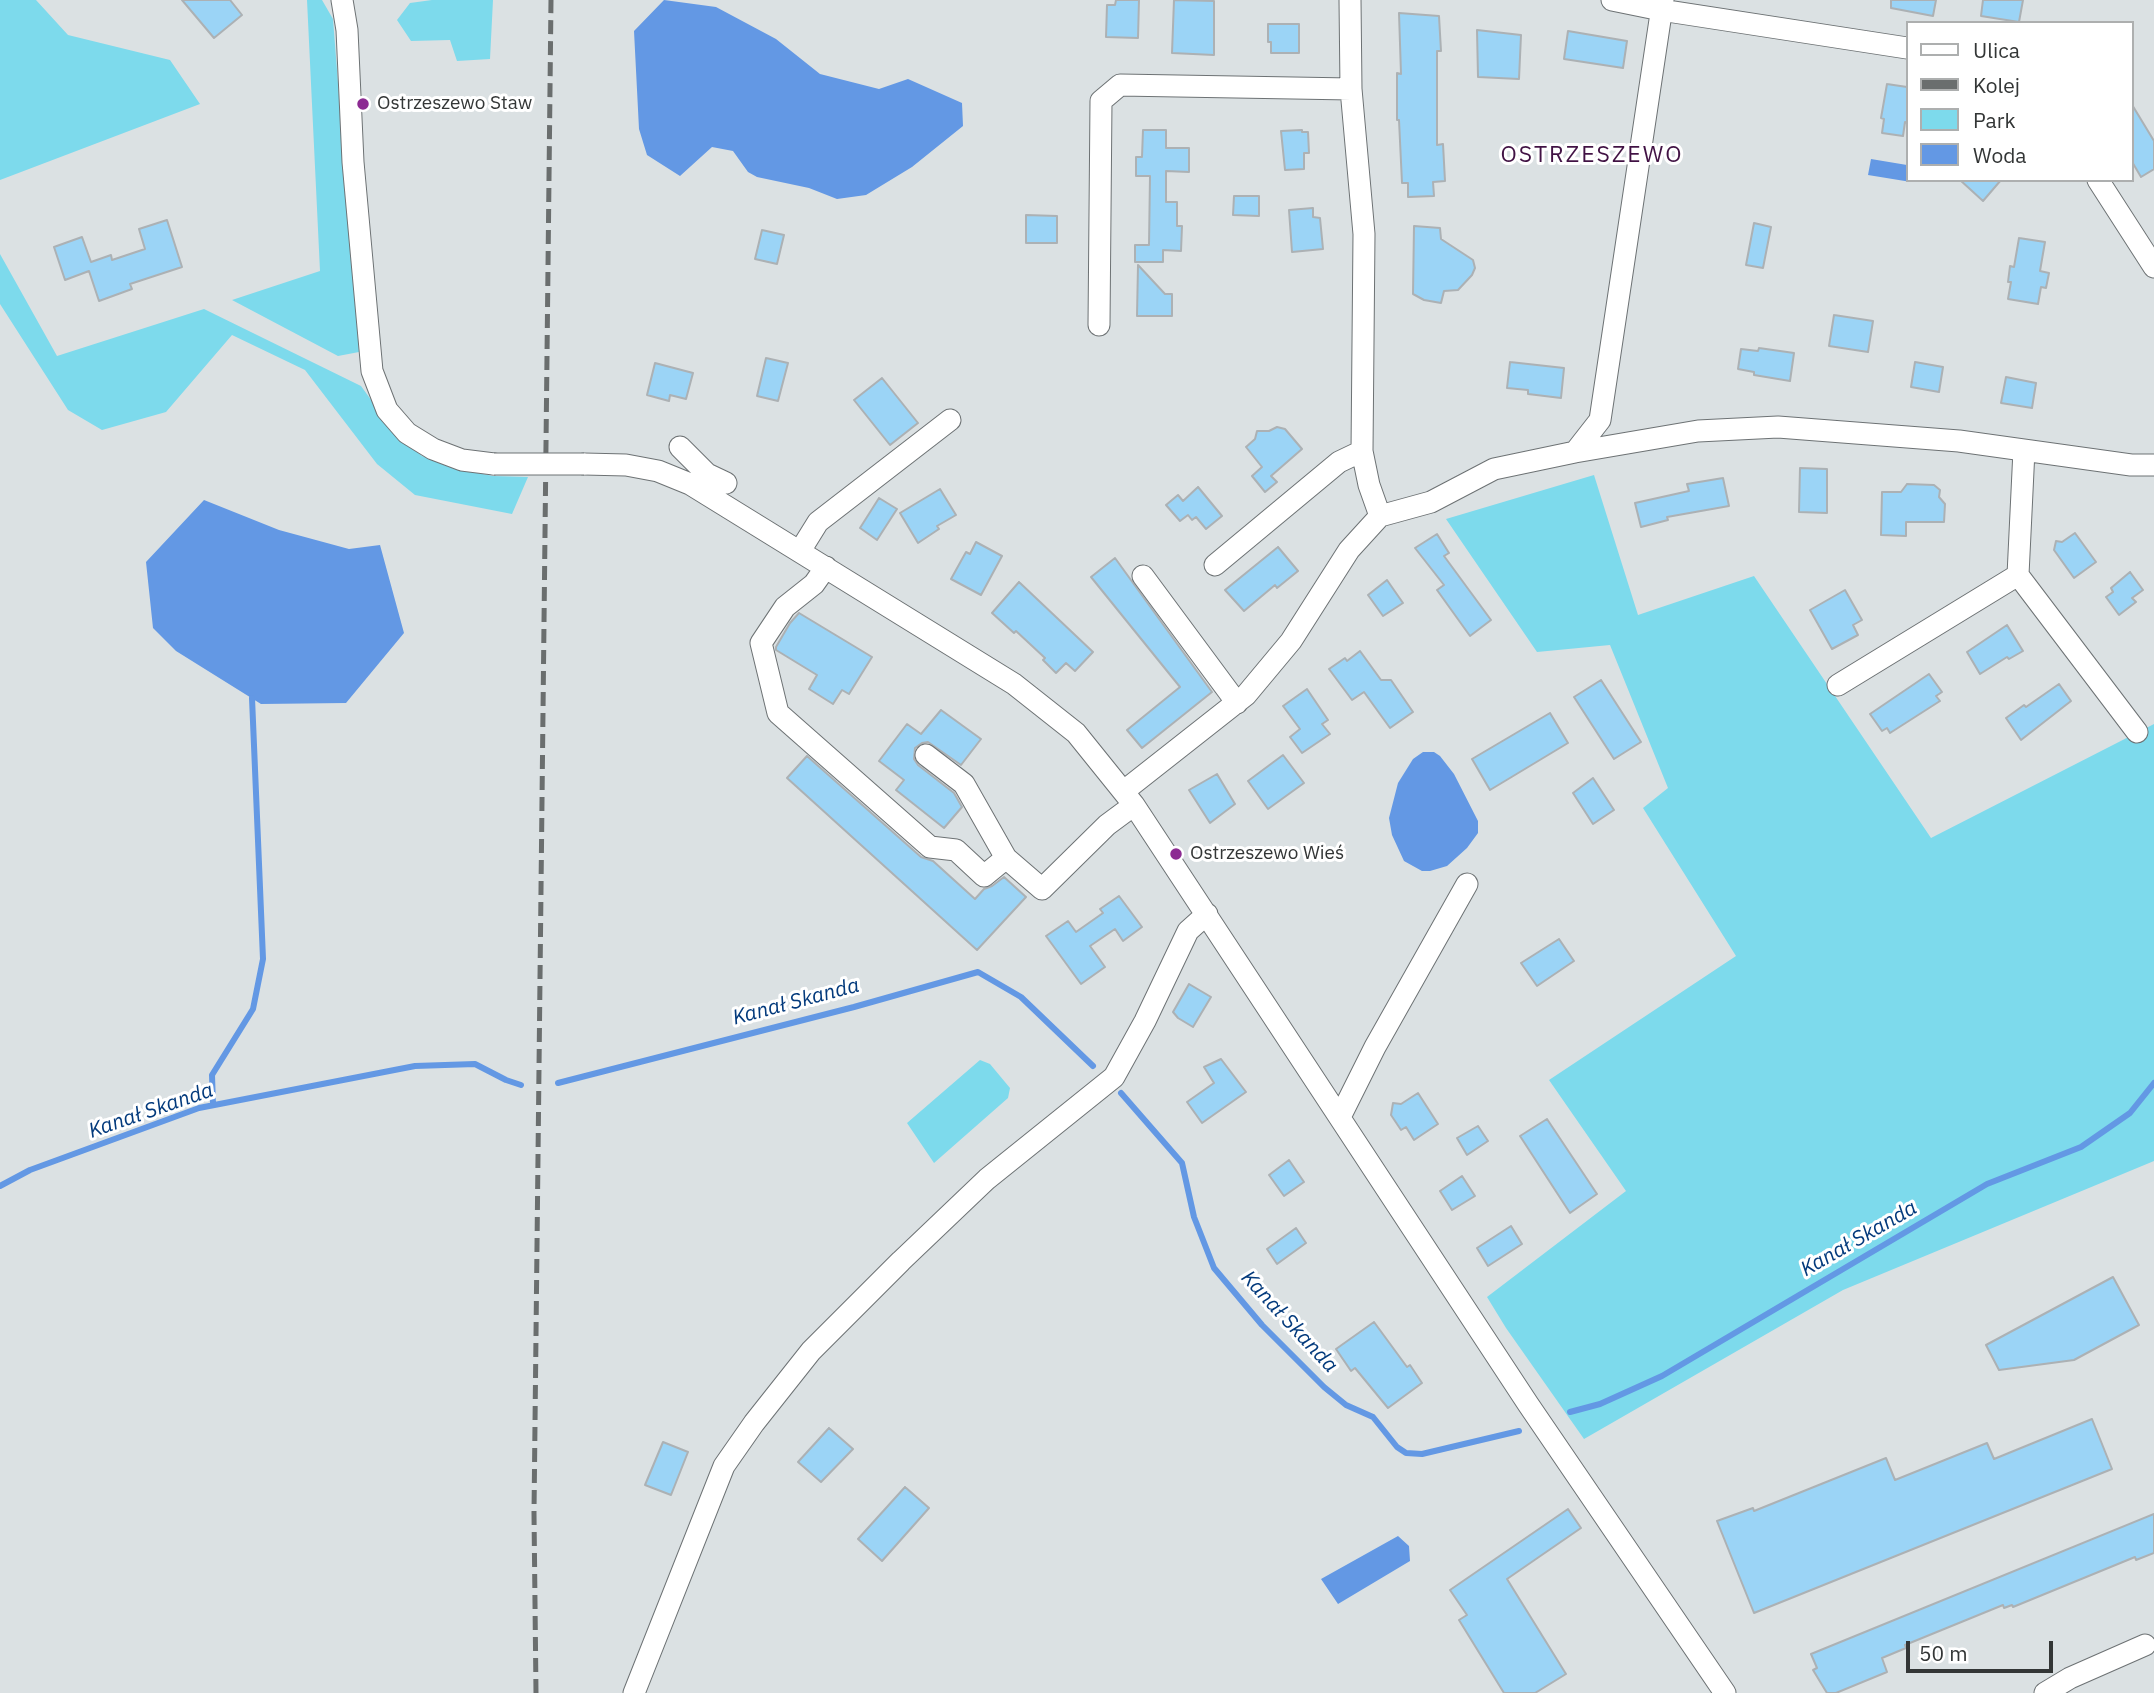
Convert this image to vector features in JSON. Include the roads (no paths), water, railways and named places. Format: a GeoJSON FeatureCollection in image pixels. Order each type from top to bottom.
{"type":"FeatureCollection","features":[{"type":"Feature","properties":{"kind":"street"},"geometry":{"type":"LineString","coordinates":[[342,0],[348,30],[353,162],[372,371],[387,411],[407,433],[442,453],[462,460],[494,464],[626,465],[712,483]]}},
{"type":"Feature","properties":{"kind":"street"},"geometry":{"type":"LineString","coordinates":[[1350,0],[1351,89],[1364,234],[1362,452],[1369,485],[1380,516]]}},
{"type":"Feature","properties":{"kind":"street"},"geometry":{"type":"LineString","coordinates":[[1612,0],[1662,5],[1906,48]]}},
{"type":"Feature","properties":{"kind":"street"},"geometry":{"type":"LineString","coordinates":[[1575,452],[1600,420],[1662,5]]}},
{"type":"Feature","properties":{"kind":"street"},"geometry":{"type":"LineString","coordinates":[[1098,325],[1101,101],[1120,85],[1351,89]]}},
{"type":"Feature","properties":{"kind":"street"},"geometry":{"type":"LineString","coordinates":[[2099,182],[2154,267]]}},
{"type":"Feature","properties":{"kind":"street"},"geometry":{"type":"LineString","coordinates":[[800,551],[818,522],[950,420]]}},
{"type":"Feature","properties":{"kind":"street"},"geometry":{"type":"LineString","coordinates":[[926,755],[964,784],[1006,858],[1042,889],[1107,825],[1129,798],[1246,695],[1291,641],[1349,550],[1380,516],[1432,502],[1494,470],[1575,452],[1698,431],[1778,427],[1959,441],[2132,465],[2154,465]]}},
{"type":"Feature","properties":{"kind":"street"},"geometry":{"type":"LineString","coordinates":[[680,447],[712,483],[800,551],[988,667],[1038,701],[1076,733],[1129,798],[1528,1404],[1725,1693]]}},
{"type":"Feature","properties":{"kind":"street"},"geometry":{"type":"LineString","coordinates":[[2024,450],[2018,575],[2137,732]]}},
{"type":"Feature","properties":{"kind":"street"},"geometry":{"type":"LineString","coordinates":[[1215,565],[1339,462],[1362,452]]}},
{"type":"Feature","properties":{"kind":"street"},"geometry":{"type":"LineString","coordinates":[[826,567],[814,584],[785,607],[761,643],[778,713],[930,847],[956,850],[984,876],[1006,858]]}},
{"type":"Feature","properties":{"kind":"street"},"geometry":{"type":"LineString","coordinates":[[1838,685],[2018,575]]}},
{"type":"Feature","properties":{"kind":"street"},"geometry":{"type":"LineString","coordinates":[[1143,576],[1237,703]]}},
{"type":"Feature","properties":{"kind":"street"},"geometry":{"type":"LineString","coordinates":[[1340,1117],[1467,884]]}},
{"type":"Feature","properties":{"kind":"street"},"geometry":{"type":"LineString","coordinates":[[634,1693],[724,1466],[754,1423],[811,1351],[901,1261],[987,1179],[1084,1104],[1114,1077],[1145,1021],[1188,931],[1207,914]]}},
{"type":"Feature","properties":{"kind":"street"},"geometry":{"type":"LineString","coordinates":[[2045,1693],[2070,1678],[2145,1645]]}},
{"type":"Feature","properties":{"kind":"water"},"geometry":{"type":"Polygon","coordinates":[[[664,0],[716,7],[776,39],[820,74],[879,89],[908,79],[962,103],[963,126],[912,167],[866,195],[837,199],[809,188],[757,177],[748,172],[733,151],[712,147],[680,176],[647,155],[639,129],[634,31],[664,0]]]}},
{"type":"Feature","properties":{"kind":"water"},"geometry":{"type":"Polygon","coordinates":[[[1871,159],[1906,165],[1906,181],[1868,175],[1871,159]]]}},
{"type":"Feature","properties":{"kind":"water"},"geometry":{"type":"Polygon","coordinates":[[[204,500],[279,530],[349,549],[380,545],[404,633],[346,703],[261,704],[176,651],[153,628],[146,562],[204,500]]]}},
{"type":"Feature","properties":{"kind":"water"},"geometry":{"type":"Polygon","coordinates":[[[1423,752],[1434,752],[1440,756],[1454,774],[1478,821],[1478,833],[1467,848],[1447,866],[1430,871],[1422,871],[1404,861],[1392,835],[1389,818],[1398,783],[1413,759],[1423,752]]]}},
{"type":"Feature","properties":{"kind":"water"},"geometry":{"type":"Polygon","coordinates":[[[1398,1536],[1409,1546],[1410,1561],[1338,1604],[1321,1579],[1398,1536]]]}},
{"type":"Feature","properties":{"kind":"waterway"},"geometry":{"type":"LineString","coordinates":[[213,1105],[212,1075],[253,1009],[263,959],[252,698]]}},
{"type":"Feature","properties":{"kind":"waterway","name":"Kanał Skanda"},"geometry":{"type":"LineString","coordinates":[[558,1083],[854,1007],[978,972],[1021,997],[1093,1066]]}},
{"type":"Feature","properties":{"kind":"waterway","name":"Kanał Skanda"},"geometry":{"type":"LineString","coordinates":[[0,1186],[30,1170],[199,1108],[415,1066],[475,1064],[521,1085]]}},
{"type":"Feature","properties":{"kind":"waterway","name":"Kanał Skanda"},"geometry":{"type":"LineString","coordinates":[[1570,1412],[1600,1404],[1662,1376],[1987,1184],[2081,1147],[2130,1113],[2154,1083]]}},
{"type":"Feature","properties":{"kind":"waterway","name":"Kanał Skanda"},"geometry":{"type":"LineString","coordinates":[[1121,1093],[1182,1163],[1194,1217],[1214,1268],[1262,1325],[1324,1387],[1346,1405],[1373,1417],[1397,1447],[1406,1453],[1422,1454],[1519,1431]]}},
{"type":"Feature","properties":{"kind":"railway"},"geometry":{"type":"LineString","coordinates":[[536,1693],[534,1513],[551,0]]}},
{"type":"Feature","properties":{"kind":"place","name":"Ostrzeszewo Staw"},"geometry":{"type":"Point","coordinates":[363,104]}},
{"type":"Feature","properties":{"kind":"place","name":"Ostrzeszewo Wieś"},"geometry":{"type":"Point","coordinates":[1176,854]}},
{"type":"Feature","properties":{"kind":"district","name":"OSTRZESZEWO"},"geometry":{"type":"Point","coordinates":[1592,155]}}]}
